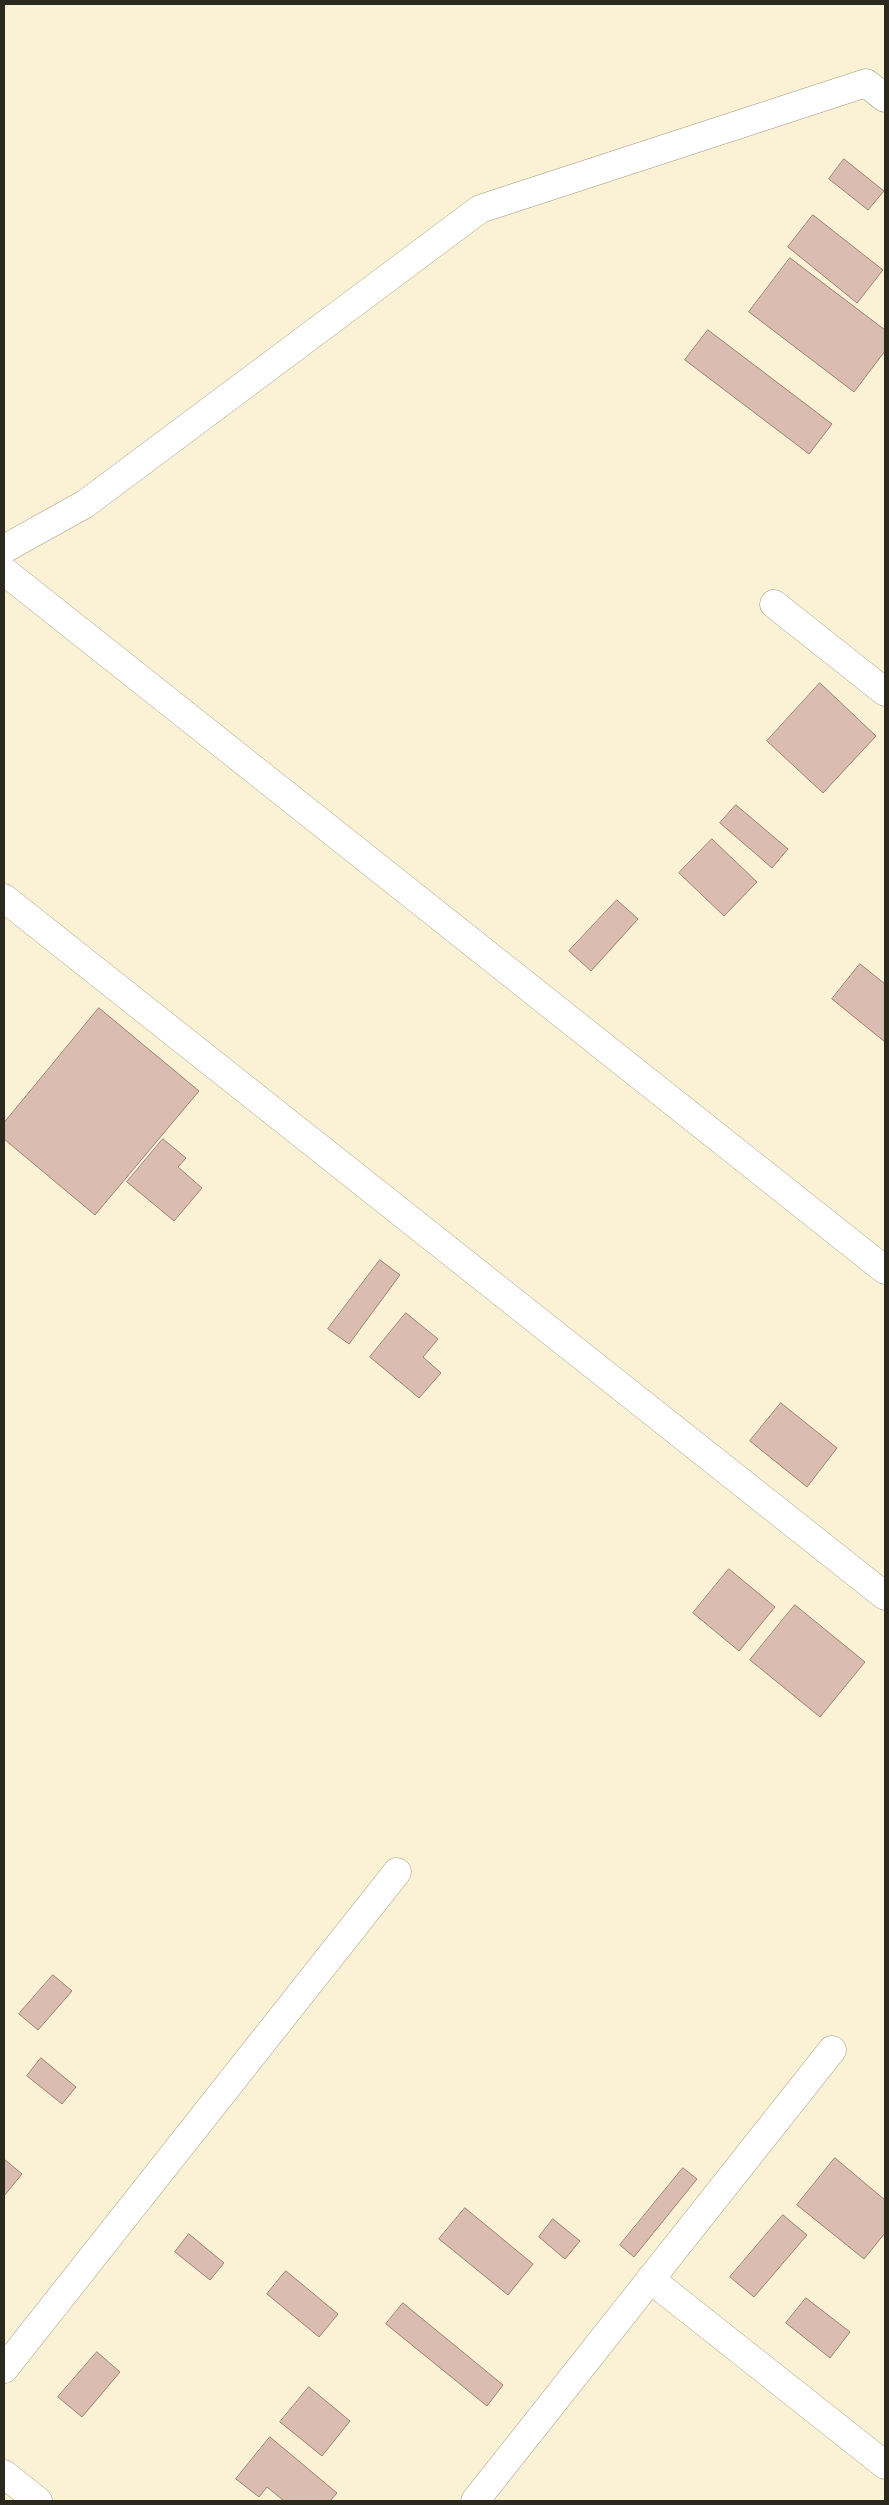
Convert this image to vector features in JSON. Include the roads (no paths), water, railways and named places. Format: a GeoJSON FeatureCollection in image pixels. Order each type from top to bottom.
{"type":"FeatureCollection","features":[{"type":"Feature","properties":{"kind":"street"},"geometry":{"type":"LineString","coordinates":[[4,549],[85,504],[480,209],[866,83],[885,98]]}},
{"type":"Feature","properties":{"kind":"street"},"geometry":{"type":"LineString","coordinates":[[4,571],[885,1270]]}},
{"type":"Feature","properties":{"kind":"street"},"geometry":{"type":"LineString","coordinates":[[774,604],[885,692]]}},
{"type":"Feature","properties":{"kind":"street"},"geometry":{"type":"LineString","coordinates":[[4,898],[885,1596]]}},
{"type":"Feature","properties":{"kind":"street"},"geometry":{"type":"LineString","coordinates":[[4,2369],[397,1872]]}},
{"type":"Feature","properties":{"kind":"street"},"geometry":{"type":"LineString","coordinates":[[475,2501],[832,2050]]}},
{"type":"Feature","properties":{"kind":"street"},"geometry":{"type":"LineString","coordinates":[[650,2280],[885,2465]]}},
{"type":"Feature","properties":{"kind":"street"},"geometry":{"type":"LineString","coordinates":[[4,2474],[38,2501]]}}]}
